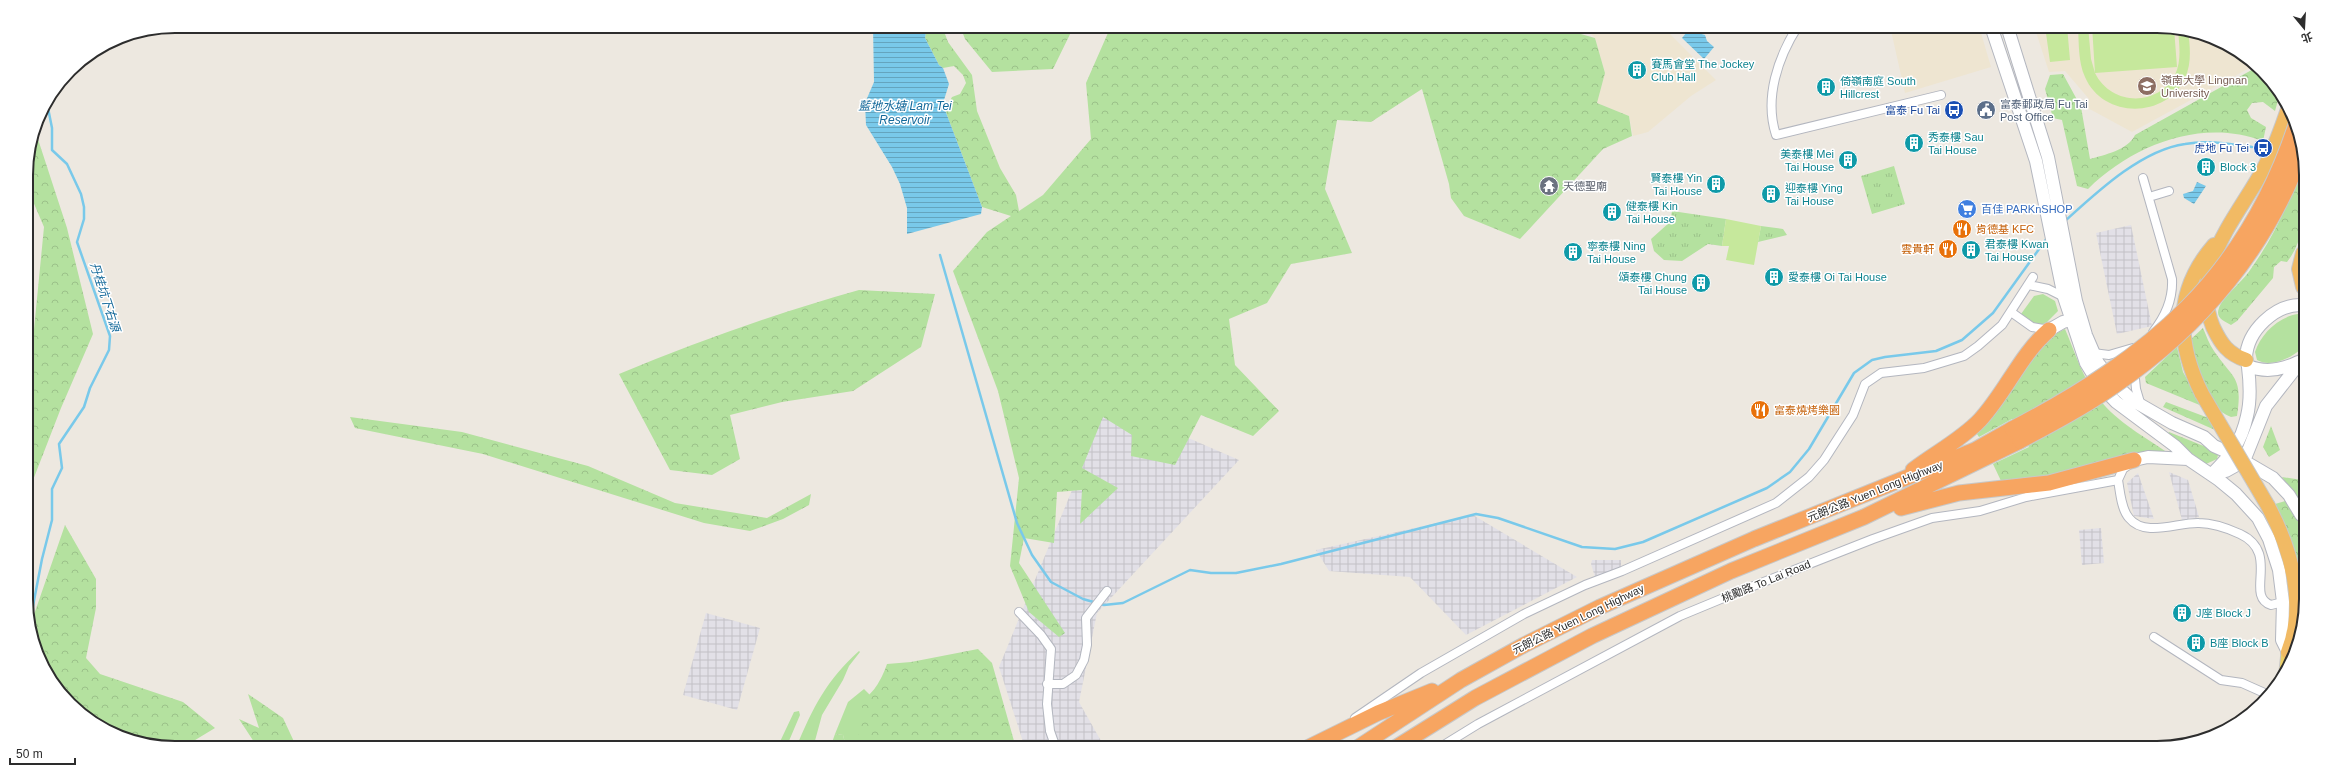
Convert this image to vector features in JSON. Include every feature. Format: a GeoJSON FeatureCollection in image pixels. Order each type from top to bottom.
{"type":"FeatureCollection","features":[{"type":"Feature","properties":{"kind":"highway"},"geometry":{"type":"LineString","coordinates":[[2285,115],[2264,167],[2224,233],[2201,261],[2189,286],[2184,305],[2183,326],[2184,349],[2191,371],[2202,394],[2268,506],[2285,543],[2294,581],[2294,621],[2288,652]]}},
{"type":"Feature","properties":{"kind":"highway","name":"元朗公路 Yuen Long Highway"},"geometry":{"type":"LineString","coordinates":[[1406,741],[1475,698],[1598,633],[1731,571],[1864,517],[2016,435],[2121,365],[2162,332],[2193,302],[2226,262],[2254,219],[2279,172],[2293,134]]}},
{"type":"Feature","properties":{"kind":"highway","name":"元朗公路 Yuen Long Highway"},"geometry":{"type":"LineString","coordinates":[[1368,741],[1461,680],[1524,645],[1675,572],[1902,479],[2071,414],[2119,383],[2165,348],[2196,319],[2227,283],[2259,240],[2286,191],[2298,160]]}},
{"type":"Feature","properties":{"kind":"highway"},"geometry":{"type":"LineString","coordinates":[[2224,233],[2207,277],[2207,309],[2224,348],[2234,356],[2247,363]]}},
{"type":"Feature","properties":{"kind":"highway"},"geometry":{"type":"LineString","coordinates":[[1902,479],[1979,421],[2029,351],[2050,330]]}},
{"type":"Feature","properties":{"kind":"highway"},"geometry":{"type":"LineString","coordinates":[[1864,517],[1960,493],[2049,483],[2134,460]]}},
{"type":"Feature","properties":{"kind":"highway"},"geometry":{"type":"LineString","coordinates":[[1321,741],[1378,712],[1461,680]]}},
{"type":"Feature","properties":{"kind":"main road"},"geometry":{"type":"LineString","coordinates":[[1993,33],[2036,161],[2052,202]]}},
{"type":"Feature","properties":{"kind":"main road"},"geometry":{"type":"LineString","coordinates":[[2008,33],[2046,152],[2052,202],[2060,249],[2064,297],[2104,372],[2113,382],[2141,406],[2172,423],[2204,437],[2214,446],[2234,449],[2244,461],[2282,486],[2299,512]]}},
{"type":"Feature","properties":{"kind":"main road"},"geometry":{"type":"LineString","coordinates":[[2060,249],[2074,295],[2075,318],[2086,364],[2099,384],[2116,402],[2175,446],[2188,459],[2212,474],[2240,497],[2264,528],[2279,570],[2283,602],[2282,640],[2288,652]]}},
{"type":"Feature","properties":{"kind":"main road"},"geometry":{"type":"LineString","coordinates":[[2212,474],[2234,449],[2249,408],[2247,363],[2251,340],[2263,322],[2284,308],[2299,306]]}},
{"type":"Feature","properties":{"kind":"main road"},"geometry":{"type":"LineString","coordinates":[[2050,330],[2075,318]]}},
{"type":"Feature","properties":{"kind":"main road"},"geometry":{"type":"LineString","coordinates":[[2247,363],[2270,371],[2286,367],[2299,361]]}},
{"type":"Feature","properties":{"kind":"main road"},"geometry":{"type":"LineString","coordinates":[[2212,474],[2226,472],[2244,461],[2266,406],[2299,364]]}},
{"type":"Feature","properties":{"kind":"main road"},"geometry":{"type":"LineString","coordinates":[[2134,460],[2148,457],[2188,459]]}},
{"type":"Feature","properties":{"kind":"street"},"geometry":{"type":"LineString","coordinates":[[1795,33],[1781,61],[1772,94],[1771,115],[1776,135],[1941,95]]}},
{"type":"Feature","properties":{"kind":"street"},"geometry":{"type":"LineString","coordinates":[[2093,353],[2102,355],[2118,353],[2140,343],[2152,333],[2162,317],[2172,287],[2171,275],[2143,178]]}},
{"type":"Feature","properties":{"kind":"street"},"geometry":{"type":"LineString","coordinates":[[2149,198],[2169,191]]}},
{"type":"Feature","properties":{"kind":"street"},"geometry":{"type":"LineString","coordinates":[[1335,732],[1421,673],[1524,614],[1585,585],[1622,571],[1776,503],[1804,481],[1824,460],[1853,415],[1861,391],[1868,381],[1881,373],[1924,368],[1964,356],[1992,335],[2011,312],[2033,277]]}},
{"type":"Feature","properties":{"kind":"street"},"geometry":{"type":"LineString","coordinates":[[2029,285],[2048,289],[2064,297]]}},
{"type":"Feature","properties":{"kind":"street"},"geometry":{"type":"LineString","coordinates":[[2011,312],[2032,327],[2050,330]]}},
{"type":"Feature","properties":{"kind":"street"},"geometry":{"type":"LineString","coordinates":[[2140,343],[2136,356],[2134,377],[2141,406]]}},
{"type":"Feature","properties":{"kind":"street"},"geometry":{"type":"LineString","coordinates":[[2134,460],[2124,469],[2118,480],[2126,514],[2138,525],[2160,528],[2185,523],[2212,524],[2248,538],[2256,546],[2261,556],[2259,587],[2264,601],[2271,605],[2283,602]]}},
{"type":"Feature","properties":{"kind":"street","name":"桃勵路 To Lai Road"},"geometry":{"type":"LineString","coordinates":[[1450,741],[1478,724],[1680,616],[1873,539],[1932,518],[1980,511],[2026,496],[2118,480]]}},
{"type":"Feature","properties":{"kind":"street"},"geometry":{"type":"LineString","coordinates":[[1047,684],[1063,684],[1076,675],[1084,660],[1087,645],[1086,618],[1107,591]]}},
{"type":"Feature","properties":{"kind":"street"},"geometry":{"type":"LineString","coordinates":[[1019,612],[1041,635],[1051,649],[1047,684],[1050,732],[1053,741]]}},
{"type":"Feature","properties":{"kind":"street"},"geometry":{"type":"LineString","coordinates":[[2154,636],[2221,680],[2242,684],[2264,693]]}},
{"type":"Feature","properties":{"kind":"shaded area"},"geometry":{"type":"Polygon","coordinates":[[[1590,33],[1669,33],[1716,80],[1691,96],[1648,132],[1633,136],[1629,116],[1597,103],[1605,73],[1595,38],[1590,33]]]}},
{"type":"Feature","properties":{"kind":"shaded area"},"geometry":{"type":"Polygon","coordinates":[[[1892,33],[1981,33],[1991,67],[1905,93],[1892,33]]]}},
{"type":"Feature","properties":{"kind":"shaded area","name":"嶺南大學 Lingnan University"},"geometry":{"type":"Polygon","coordinates":[[[2036,33],[2176,34],[2212,44],[2228,52],[2250,67],[2132,132],[2084,106],[2089,99],[2065,71],[2049,72],[2036,33]]]}},
{"type":"Feature","properties":{"kind":"shaded area"},"geometry":{"type":"Polygon","coordinates":[[[2131,225],[2152,326],[2117,334],[2096,233],[2131,225]]]}},
{"type":"Feature","properties":{"kind":"shaded area"},"geometry":{"type":"Polygon","coordinates":[[[1108,403],[1239,460],[1097,613],[1079,702],[1101,741],[1023,741],[999,667],[1108,403]]]}},
{"type":"Feature","properties":{"kind":"shaded area"},"geometry":{"type":"Polygon","coordinates":[[[2169,472],[2188,480],[2199,517],[2182,520],[2169,472]]]}},
{"type":"Feature","properties":{"kind":"shaded area"},"geometry":{"type":"Polygon","coordinates":[[[2138,473],[2154,519],[2134,516],[2127,483],[2138,473]]]}},
{"type":"Feature","properties":{"kind":"shaded area"},"geometry":{"type":"Polygon","coordinates":[[[1473,515],[1577,577],[1466,635],[1410,577],[1329,571],[1316,550],[1473,515]]]}},
{"type":"Feature","properties":{"kind":"shaded area"},"geometry":{"type":"Polygon","coordinates":[[[2101,528],[2104,563],[2082,565],[2079,530],[2101,528]]]}},
{"type":"Feature","properties":{"kind":"shaded area"},"geometry":{"type":"Polygon","coordinates":[[[1592,560],[1621,560],[1621,569],[1595,577],[1591,564],[1592,560]]]}},
{"type":"Feature","properties":{"kind":"shaded area"},"geometry":{"type":"Polygon","coordinates":[[[706,613],[760,628],[737,710],[683,695],[706,613]]]}},
{"type":"Feature","properties":{"kind":"green space"},"geometry":{"type":"Polygon","coordinates":[[[926,33],[945,33],[948,42],[972,75],[977,111],[1000,168],[1016,195],[1019,211],[1043,195],[1091,139],[1086,83],[1108,33],[1577,33],[1595,38],[1605,73],[1597,103],[1629,116],[1632,136],[1603,149],[1520,239],[1464,216],[1451,198],[1449,184],[1422,89],[1371,122],[1337,120],[1325,189],[1352,253],[1291,264],[1267,303],[1229,319],[1235,365],[1279,411],[1253,436],[1201,415],[1175,465],[1131,456],[1132,435],[1103,417],[1082,468],[1118,488],[1080,524],[1082,490],[1057,492],[1054,543],[1024,538],[1019,563],[1065,633],[1059,637],[1029,612],[1010,566],[1019,478],[998,391],[953,271],[987,232],[1011,216],[982,207],[945,110],[952,97],[960,94],[966,83],[963,75],[954,66],[943,68],[939,65],[925,38],[926,33]]]}},
{"type":"Feature","properties":{"kind":"green space"},"geometry":{"type":"Polygon","coordinates":[[[963,33],[1071,33],[1053,69],[992,72],[965,39],[963,33]]]}},
{"type":"Feature","properties":{"kind":"green space"},"geometry":{"type":"Polygon","coordinates":[[[2046,33],[2068,33],[2070,60],[2050,62],[2046,33]]]}},
{"type":"Feature","properties":{"kind":"green space"},"geometry":{"type":"Polygon","coordinates":[[[2078,33],[2089,33],[2091,59],[2095,73],[2102,84],[2112,92],[2123,97],[2135,98],[2146,97],[2158,93],[2175,75],[2179,64],[2180,52],[2178,35],[2189,37],[2190,60],[2185,78],[2176,91],[2164,101],[2150,107],[2135,109],[2120,107],[2106,101],[2094,91],[2085,77],[2079,52],[2078,33]]]}},
{"type":"Feature","properties":{"kind":"green space"},"geometry":{"type":"Polygon","coordinates":[[[2092,33],[2174,34],[2177,67],[2095,73],[2092,33]]]}},
{"type":"Feature","properties":{"kind":"green space"},"geometry":{"type":"Polygon","coordinates":[[[2253,69],[2270,88],[2278,101],[2275,111],[2263,102],[2252,103],[2247,110],[2251,118],[2266,127],[2263,141],[2240,135],[2216,133],[2192,134],[2169,140],[2147,148],[2126,160],[2106,173],[2088,189],[2077,186],[2062,120],[2053,118],[2045,89],[2050,75],[2063,74],[2081,107],[2090,159],[2109,154],[2127,145],[2135,135],[2253,69]]]}},
{"type":"Feature","properties":{"kind":"green space"},"geometry":{"type":"Polygon","coordinates":[[[38,139],[67,228],[93,334],[61,408],[33,480],[33,340],[44,227],[33,201],[33,165],[38,139]]]}},
{"type":"Feature","properties":{"kind":"green space"},"geometry":{"type":"Polygon","coordinates":[[[1894,166],[1905,204],[1872,214],[1861,176],[1894,166]]]}},
{"type":"Feature","properties":{"kind":"green space"},"geometry":{"type":"Polygon","coordinates":[[[2299,176],[2299,240],[2294,251],[2287,262],[2281,261],[2274,267],[2273,278],[2237,321],[2231,325],[2219,317],[2219,308],[2227,296],[2248,273],[2265,248],[2292,194],[2299,176]]]}},
{"type":"Feature","properties":{"kind":"green space"},"geometry":{"type":"Polygon","coordinates":[[[1672,211],[1726,219],[1722,246],[1708,244],[1682,261],[1664,260],[1654,251],[1651,239],[1670,222],[1672,211]]]}},
{"type":"Feature","properties":{"kind":"green space"},"geometry":{"type":"Polygon","coordinates":[[[1726,219],[1761,226],[1754,265],[1726,260],[1729,246],[1722,246],[1726,219]]]}},
{"type":"Feature","properties":{"kind":"green space"},"geometry":{"type":"Polygon","coordinates":[[[1761,226],[1783,229],[1787,235],[1758,242],[1761,226]]]}},
{"type":"Feature","properties":{"kind":"green space"},"geometry":{"type":"Polygon","coordinates":[[[859,290],[935,294],[921,347],[853,391],[782,402],[730,415],[740,459],[712,475],[670,470],[619,374],[738,328],[859,290]]]}},
{"type":"Feature","properties":{"kind":"green space"},"geometry":{"type":"Polygon","coordinates":[[[2043,294],[2055,301],[2058,311],[2045,324],[2029,321],[2021,314],[2034,296],[2043,294]]]}},
{"type":"Feature","properties":{"kind":"green space"},"geometry":{"type":"Polygon","coordinates":[[[2299,314],[2299,351],[2281,361],[2269,363],[2257,360],[2255,352],[2261,339],[2271,327],[2291,316],[2299,314]]]}},
{"type":"Feature","properties":{"kind":"green space"},"geometry":{"type":"Polygon","coordinates":[[[2203,328],[2212,348],[2235,379],[2239,393],[2237,416],[2231,417],[2214,405],[2203,385],[2189,341],[2203,328]]]}},
{"type":"Feature","properties":{"kind":"green space"},"geometry":{"type":"Polygon","coordinates":[[[2065,329],[2084,375],[2100,400],[2123,422],[2168,453],[2064,475],[2002,483],[1993,464],[2029,447],[2012,419],[1979,437],[1975,431],[2042,345],[2055,334],[2065,329]]]}},
{"type":"Feature","properties":{"kind":"green space"},"geometry":{"type":"Polygon","coordinates":[[[2177,347],[2183,372],[2202,406],[2146,383],[2145,377],[2177,347]]]}},
{"type":"Feature","properties":{"kind":"green space"},"geometry":{"type":"Polygon","coordinates":[[[2166,402],[2230,426],[2215,430],[2163,407],[2166,402]]]}},
{"type":"Feature","properties":{"kind":"green space"},"geometry":{"type":"Polygon","coordinates":[[[350,417],[462,432],[588,466],[675,503],[767,518],[811,494],[809,505],[783,519],[750,531],[704,523],[483,454],[355,428],[350,417]]]}},
{"type":"Feature","properties":{"kind":"green space"},"geometry":{"type":"Polygon","coordinates":[[[2271,426],[2280,450],[2269,457],[2263,447],[2271,426]]]}},
{"type":"Feature","properties":{"kind":"green space"},"geometry":{"type":"Polygon","coordinates":[[[2169,432],[2216,451],[2218,455],[2217,459],[2206,464],[2167,435],[2169,432]]]}},
{"type":"Feature","properties":{"kind":"green space"},"geometry":{"type":"Polygon","coordinates":[[[2282,477],[2299,480],[2299,500],[2282,477]]]}},
{"type":"Feature","properties":{"kind":"green space"},"geometry":{"type":"Polygon","coordinates":[[[2289,500],[2299,522],[2299,595],[2290,538],[2275,504],[2289,500]]]}},
{"type":"Feature","properties":{"kind":"green space"},"geometry":{"type":"Polygon","coordinates":[[[65,525],[96,579],[96,608],[86,658],[100,674],[183,702],[215,728],[194,741],[165,741],[138,736],[120,730],[104,722],[88,712],[74,700],[62,686],[44,654],[34,615],[65,525]]]}},
{"type":"Feature","properties":{"kind":"green space"},"geometry":{"type":"Polygon","coordinates":[[[978,649],[992,663],[1014,741],[858,741],[863,699],[871,693],[881,679],[887,664],[911,662],[978,649]]]}},
{"type":"Feature","properties":{"kind":"green space"},"geometry":{"type":"Polygon","coordinates":[[[859,651],[860,652],[849,666],[843,680],[822,715],[815,741],[799,741],[808,720],[822,695],[829,684],[859,651]]]}},
{"type":"Feature","properties":{"kind":"green space"},"geometry":{"type":"Polygon","coordinates":[[[864,689],[870,695],[859,741],[844,741],[843,735],[835,734],[848,702],[864,689]]]}},
{"type":"Feature","properties":{"kind":"green space"},"geometry":{"type":"Polygon","coordinates":[[[248,694],[283,718],[294,741],[253,741],[239,719],[259,728],[248,694]]]}},
{"type":"Feature","properties":{"kind":"green space"},"geometry":{"type":"Polygon","coordinates":[[[799,711],[800,715],[789,741],[780,741],[794,712],[799,711]]]}},
{"type":"Feature","properties":{"kind":"green space"},"geometry":{"type":"Polygon","coordinates":[[[835,734],[843,735],[844,741],[832,741],[835,734]]]}},
{"type":"Feature","properties":{"kind":"water","name":"藍地水塘 Lam Tei Reservoir"},"geometry":{"type":"Polygon","coordinates":[[[873,33],[926,33],[925,38],[939,65],[943,68],[949,84],[944,100],[945,110],[982,207],[981,214],[907,234],[907,208],[900,184],[892,167],[866,125],[865,103],[874,82],[873,33]]]}},
{"type":"Feature","properties":{"kind":"water"},"geometry":{"type":"Polygon","coordinates":[[[1686,33],[1698,33],[1705,35],[1707,41],[1714,47],[1704,59],[1682,38],[1686,33]]]}},
{"type":"Feature","properties":{"kind":"water"},"geometry":{"type":"Polygon","coordinates":[[[2197,182],[2206,186],[2194,204],[2184,198],[2183,194],[2193,191],[2197,182]]]}},
{"type":"Feature","properties":{"kind":"waterway","name":"丹桂坑下右源"},"geometry":{"type":"LineString","coordinates":[[33,606],[42,559],[52,520],[52,489],[62,468],[59,444],[84,407],[90,388],[109,350],[110,336],[77,242],[84,219],[84,207],[81,194],[67,164],[52,150],[52,128],[49,111]]}},
{"type":"Feature","properties":{"kind":"waterway"},"geometry":{"type":"LineString","coordinates":[[2064,222],[2090,198],[2120,174],[2152,155],[2168,148],[2202,142],[2252,147]]}},
{"type":"Feature","properties":{"kind":"waterway"},"geometry":{"type":"LineString","coordinates":[[940,255],[1017,523],[1032,555],[1051,582],[1083,599],[1104,605],[1123,603],[1190,570],[1211,573],[1236,573],[1281,564],[1476,514],[1498,518],[1582,547],[1615,549],[1643,542],[1767,488],[1790,472],[1809,449],[1854,373],[1872,360],[1936,351],[1962,340],[1993,313],[2047,238]]}},
{"type":"Feature","properties":{"kind":"place","name":"賽馬會堂 The Jockey Club Hall"},"geometry":{"type":"Point","coordinates":[1637,70]}},
{"type":"Feature","properties":{"kind":"place","name":"嶺南大學 Lingnan University"},"geometry":{"type":"Point","coordinates":[2147,86]}},
{"type":"Feature","properties":{"kind":"place","name":"倚嶺南庭 South Hillcrest"},"geometry":{"type":"Point","coordinates":[1826,87]}},
{"type":"Feature","properties":{"kind":"place","name":"富泰 Fu Tai"},"geometry":{"type":"Point","coordinates":[1954,110]}},
{"type":"Feature","properties":{"kind":"place","name":"富泰郵政局 Fu Tai Post Office"},"geometry":{"type":"Point","coordinates":[1986,110]}},
{"type":"Feature","properties":{"kind":"place","name":"秀泰樓 Sau Tai House"},"geometry":{"type":"Point","coordinates":[1914,143]}},
{"type":"Feature","properties":{"kind":"place","name":"虎地 Fu Tei"},"geometry":{"type":"Point","coordinates":[2263,148]}},
{"type":"Feature","properties":{"kind":"place","name":"美泰樓 Mei Tai House"},"geometry":{"type":"Point","coordinates":[1848,160]}},
{"type":"Feature","properties":{"kind":"place","name":"Block 3"},"geometry":{"type":"Point","coordinates":[2206,167]}},
{"type":"Feature","properties":{"kind":"place","name":"賢泰樓 Yin Tai House"},"geometry":{"type":"Point","coordinates":[1716,184]}},
{"type":"Feature","properties":{"kind":"place","name":"天德聖廟"},"geometry":{"type":"Point","coordinates":[1549,186]}},
{"type":"Feature","properties":{"kind":"place","name":"迎泰樓 Ying Tai House"},"geometry":{"type":"Point","coordinates":[1771,194]}},
{"type":"Feature","properties":{"kind":"place","name":"百佳 PARKnSHOP"},"geometry":{"type":"Point","coordinates":[1967,209]}},
{"type":"Feature","properties":{"kind":"place","name":"健泰樓 Kin Tai House"},"geometry":{"type":"Point","coordinates":[1612,212]}},
{"type":"Feature","properties":{"kind":"place","name":"肯德基 KFC"},"geometry":{"type":"Point","coordinates":[1962,229]}},
{"type":"Feature","properties":{"kind":"place","name":"雲貴軒"},"geometry":{"type":"Point","coordinates":[1948,249]}},
{"type":"Feature","properties":{"kind":"place","name":"君泰樓 Kwan Tai House"},"geometry":{"type":"Point","coordinates":[1971,250]}},
{"type":"Feature","properties":{"kind":"place","name":"寧泰樓 Ning Tai House"},"geometry":{"type":"Point","coordinates":[1573,252]}},
{"type":"Feature","properties":{"kind":"place","name":"愛泰樓 Oi Tai House"},"geometry":{"type":"Point","coordinates":[1774,277]}},
{"type":"Feature","properties":{"kind":"place","name":"頌泰樓 Chung Tai House"},"geometry":{"type":"Point","coordinates":[1701,283]}},
{"type":"Feature","properties":{"kind":"place","name":"富泰燒烤樂園"},"geometry":{"type":"Point","coordinates":[1760,410]}},
{"type":"Feature","properties":{"kind":"place","name":"J座 Block J"},"geometry":{"type":"Point","coordinates":[2182,613]}},
{"type":"Feature","properties":{"kind":"place","name":"B座 Block B"},"geometry":{"type":"Point","coordinates":[2196,643]}}]}
